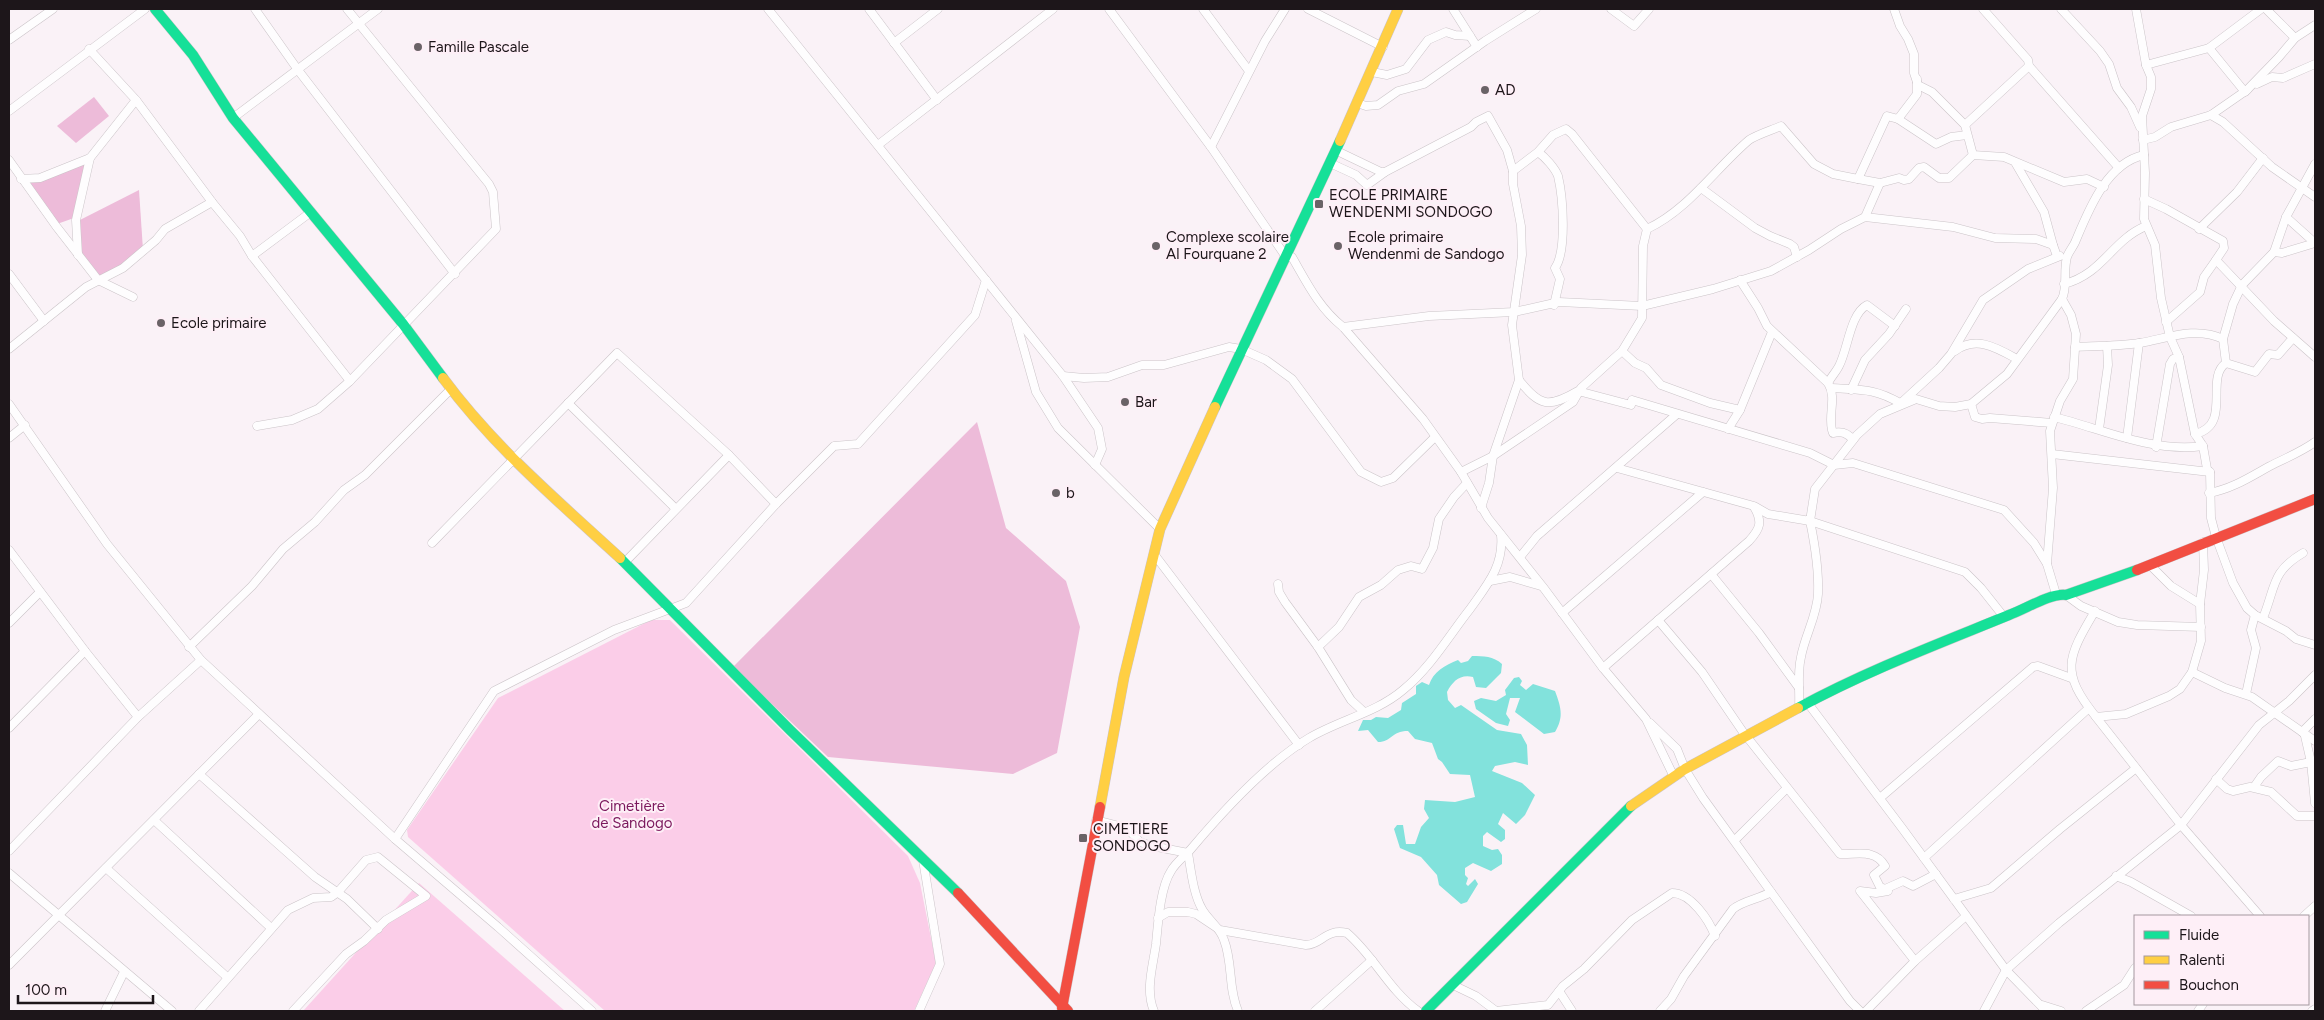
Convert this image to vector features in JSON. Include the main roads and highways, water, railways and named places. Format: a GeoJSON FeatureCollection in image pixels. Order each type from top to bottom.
{"type":"FeatureCollection","features":[{"type":"Feature","properties":{"kind":"water"},"geometry":{"type":"Polygon","coordinates":[[[1472,656],[1488,657],[1499,661],[1502,664],[1501,673],[1486,688],[1476,687],[1473,677],[1461,678],[1454,682],[1447,692],[1448,700],[1455,708],[1461,705],[1497,730],[1521,734],[1527,745],[1528,765],[1515,762],[1495,766],[1492,771],[1522,783],[1535,795],[1525,815],[1516,824],[1503,813],[1498,824],[1505,830],[1505,839],[1501,842],[1487,832],[1483,836],[1483,846],[1492,850],[1498,849],[1502,855],[1502,864],[1491,871],[1473,863],[1465,868],[1465,875],[1468,878],[1466,884],[1468,886],[1475,879],[1478,884],[1467,902],[1461,904],[1439,885],[1437,875],[1421,857],[1400,848],[1394,829],[1397,825],[1403,825],[1406,844],[1415,844],[1421,827],[1429,818],[1424,809],[1425,800],[1455,802],[1475,797],[1470,775],[1450,774],[1438,759],[1432,743],[1415,739],[1408,731],[1402,731],[1383,742],[1378,742],[1368,730],[1358,731],[1363,720],[1371,720],[1376,717],[1388,718],[1401,710],[1402,703],[1416,694],[1416,686],[1422,682],[1429,685],[1433,676],[1444,667],[1458,660],[1461,663],[1468,661],[1472,656]]]}},
{"type":"Feature","properties":{"kind":"water"},"geometry":{"type":"Polygon","coordinates":[[[1519,677],[1522,681],[1520,685],[1526,690],[1533,684],[1555,691],[1561,717],[1555,732],[1544,734],[1515,712],[1520,698],[1510,698],[1506,714],[1510,720],[1508,726],[1496,723],[1476,709],[1474,701],[1481,698],[1496,701],[1506,695],[1505,690],[1514,678],[1519,677]]]}},
{"type":"Feature","properties":{"kind":"place","name":"Famille Pascale"},"geometry":{"type":"Point","coordinates":[418,47]}},
{"type":"Feature","properties":{"kind":"place","name":"AD"},"geometry":{"type":"Point","coordinates":[1485,90]}},
{"type":"Feature","properties":{"kind":"place","name":"ECOLE PRIMAIRE WENDENMI SONDOGO"},"geometry":{"type":"Point","coordinates":[1319,204]}},
{"type":"Feature","properties":{"kind":"place","name":"Complexe scolaire Al Fourquane 2"},"geometry":{"type":"Point","coordinates":[1156,246]}},
{"type":"Feature","properties":{"kind":"place","name":"Ecole primaire Wendenmi de Sandogo"},"geometry":{"type":"Point","coordinates":[1338,246]}},
{"type":"Feature","properties":{"kind":"place","name":"Ecole primaire"},"geometry":{"type":"Point","coordinates":[161,323]}},
{"type":"Feature","properties":{"kind":"place","name":"Bar"},"geometry":{"type":"Point","coordinates":[1125,402]}},
{"type":"Feature","properties":{"kind":"place","name":"b"},"geometry":{"type":"Point","coordinates":[1056,493]}},
{"type":"Feature","properties":{"kind":"place","name":"CIMETIERE SONDOGO"},"geometry":{"type":"Point","coordinates":[1083,838]}},
{"type":"Feature","properties":{"kind":"park label","name":"Cimetière de Sandogo"},"geometry":{"type":"Point","coordinates":[632,814]}}]}
